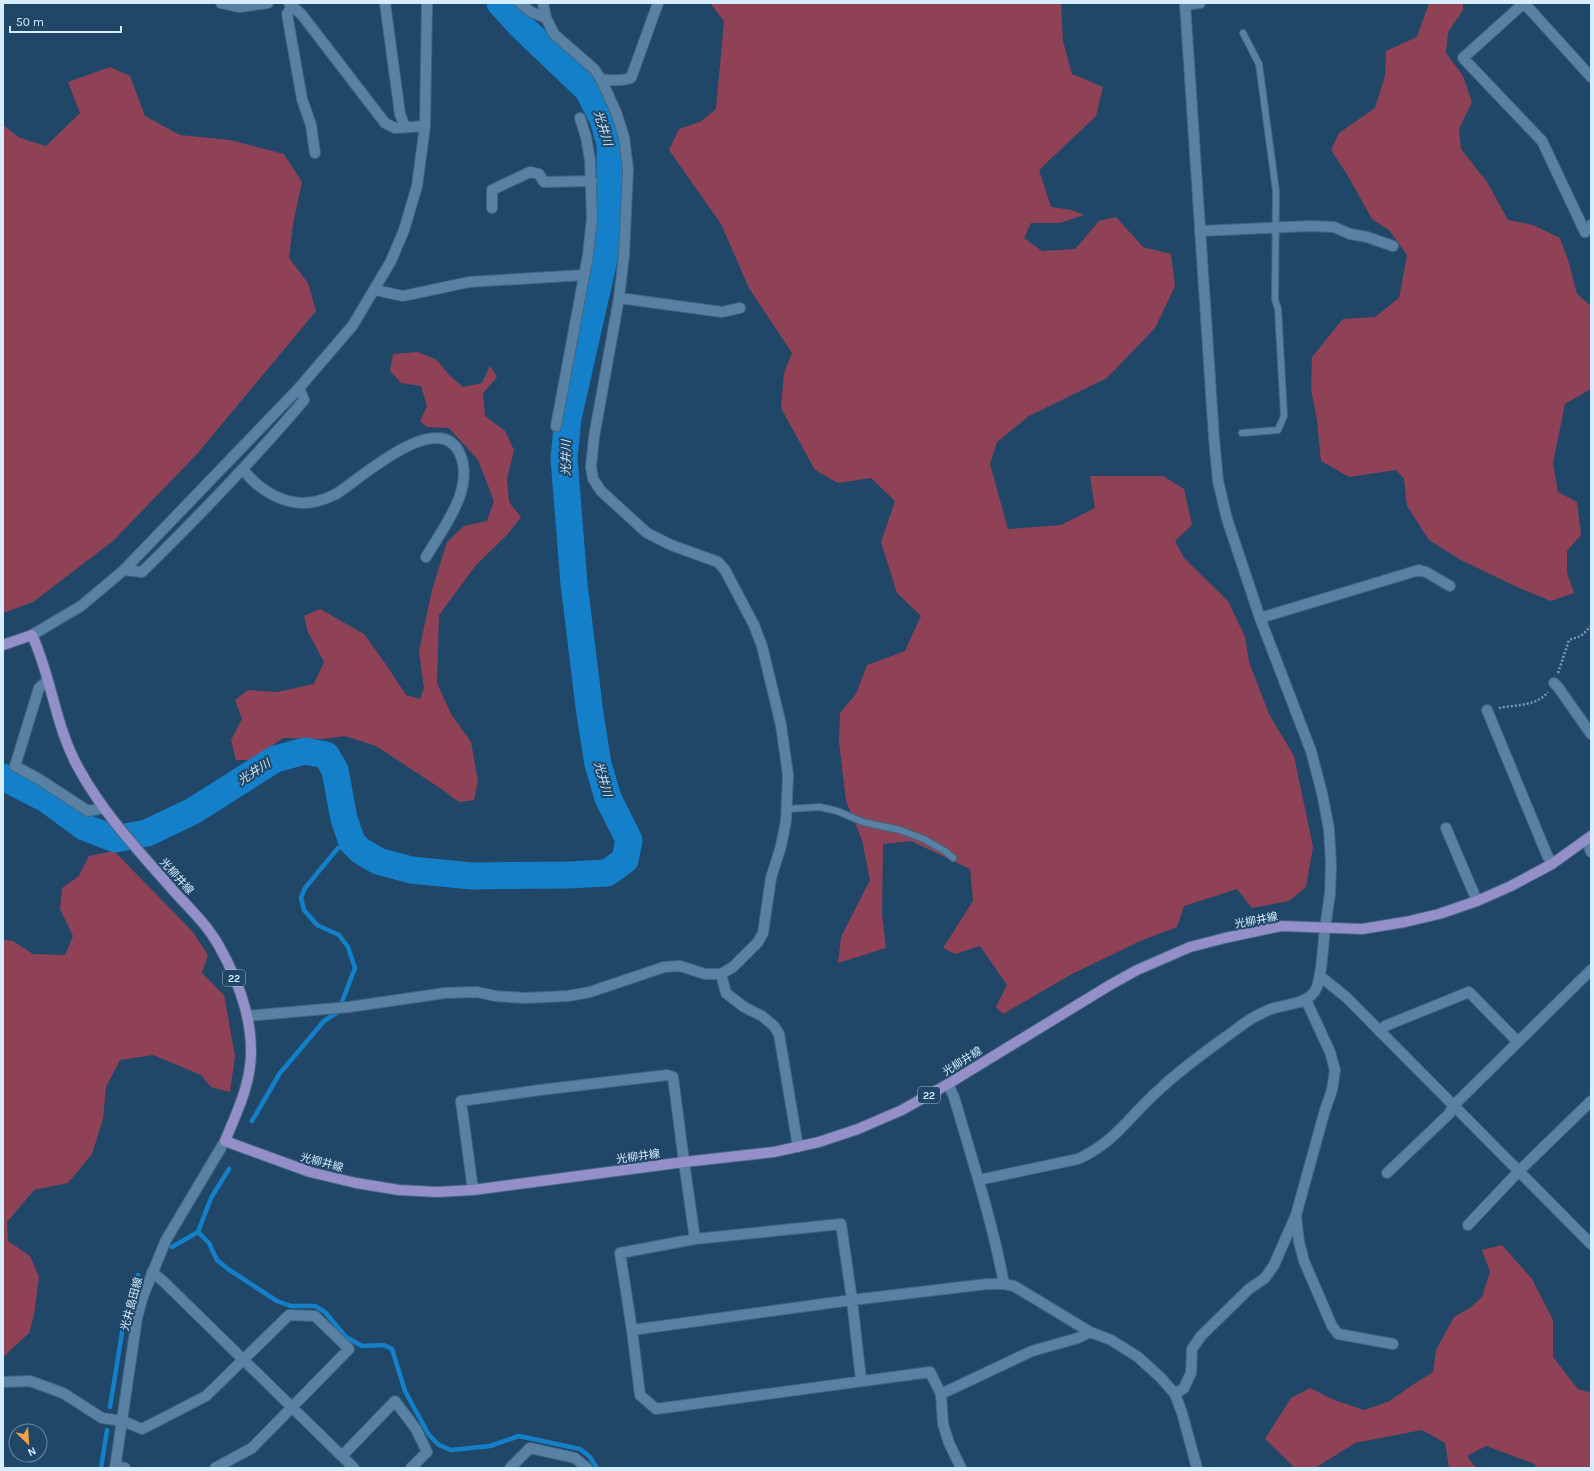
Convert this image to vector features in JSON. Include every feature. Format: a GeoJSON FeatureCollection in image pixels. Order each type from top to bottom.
{"type":"FeatureCollection","features":[{"type":"Feature","properties":{"kind":"main road"},"geometry":{"type":"LineString","coordinates":[[3,645],[32,635]]}},
{"type":"Feature","properties":{"kind":"main road","name":"光柳井線"},"geometry":{"type":"LineString","coordinates":[[32,635],[40,652],[59,723],[78,768],[104,808],[133,845],[198,919],[218,945],[234,978],[247,1016],[251,1048],[249,1073],[237,1112],[225,1141],[310,1172],[356,1183],[399,1190],[437,1192],[473,1190],[684,1162],[774,1152],[819,1142],[858,1129],[902,1110],[948,1084],[1110,985],[1137,970],[1190,947],[1281,926],[1362,929],[1405,922],[1439,914],[1477,901],[1511,886],[1552,864],[1589,838]]}},
{"type":"Feature","properties":{"kind":"street"},"geometry":{"type":"LineString","coordinates":[[221,3],[239,7],[268,3]]}},
{"type":"Feature","properties":{"kind":"street"},"geometry":{"type":"LineString","coordinates":[[385,3],[400,114],[405,127]]}},
{"type":"Feature","properties":{"kind":"street"},"geometry":{"type":"LineString","coordinates":[[32,635],[81,606],[124,570],[298,388],[353,325],[375,290],[391,261],[404,230],[417,186],[425,126],[427,3]]}},
{"type":"Feature","properties":{"kind":"street"},"geometry":{"type":"LineString","coordinates":[[520,3],[530,12],[546,18]]}},
{"type":"Feature","properties":{"kind":"street"},"geometry":{"type":"LineString","coordinates":[[247,1016],[349,1007],[445,994],[477,992],[495,996],[525,998],[568,996],[590,992],[664,967],[680,966],[705,974],[721,974],[733,967],[758,942],[763,933],[771,878],[781,846],[787,809],[788,775],[781,725],[764,653],[754,625],[725,570],[718,562],[671,545],[647,533],[601,491],[593,480],[591,467],[594,438],[619,298],[624,255],[628,169],[624,137],[616,112],[601,79],[594,69],[554,34],[546,18],[543,3]]}},
{"type":"Feature","properties":{"kind":"street"},"geometry":{"type":"LineString","coordinates":[[601,79],[612,81],[631,78],[658,3]]}},
{"type":"Feature","properties":{"kind":"street"},"geometry":{"type":"LineString","coordinates":[[979,1180],[1071,1161],[1092,1153],[1112,1139],[1159,1089],[1186,1066],[1250,1019],[1270,1009],[1306,1000],[1315,990],[1320,976],[1330,894],[1331,864],[1329,829],[1322,793],[1311,751],[1260,618],[1232,534],[1218,481],[1185,4],[1200,3]]}},
{"type":"Feature","properties":{"kind":"street"},"geometry":{"type":"LineString","coordinates":[[1588,229],[1542,141],[1463,58],[1524,3],[1591,77]]}},
{"type":"Feature","properties":{"kind":"street"},"geometry":{"type":"LineString","coordinates":[[315,153],[311,124],[302,99],[287,14],[291,5],[302,15],[385,123],[395,128],[425,126]]}},
{"type":"Feature","properties":{"kind":"street"},"geometry":{"type":"LineString","coordinates":[[556,426],[580,305],[592,218],[592,181],[590,160],[586,137],[580,118]]}},
{"type":"Feature","properties":{"kind":"street"},"geometry":{"type":"LineString","coordinates":[[492,208],[492,190],[530,172],[539,174],[544,182],[592,181]]}},
{"type":"Feature","properties":{"kind":"street"},"geometry":{"type":"LineString","coordinates":[[1200,231],[1310,226],[1334,227],[1350,234],[1367,237],[1393,246]]}},
{"type":"Feature","properties":{"kind":"street"},"geometry":{"type":"LineString","coordinates":[[375,290],[403,296],[469,282],[584,275]]}},
{"type":"Feature","properties":{"kind":"street"},"geometry":{"type":"LineString","coordinates":[[619,298],[722,312],[740,308]]}},
{"type":"Feature","properties":{"kind":"street"},"geometry":{"type":"LineString","coordinates":[[124,570],[142,572],[243,469],[304,400],[298,388]]}},
{"type":"Feature","properties":{"kind":"street"},"geometry":{"type":"LineString","coordinates":[[243,469],[248,476],[267,492],[290,502],[313,502],[335,494],[388,456],[416,442],[435,438],[447,441],[458,449],[463,461],[464,474],[461,492],[452,513],[426,557]]}},
{"type":"Feature","properties":{"kind":"street"},"geometry":{"type":"LineString","coordinates":[[1260,618],[1419,570],[1426,572],[1450,586]]}},
{"type":"Feature","properties":{"kind":"street"},"geometry":{"type":"LineString","coordinates":[[47,682],[39,688],[15,766],[39,779],[88,811],[104,808]]}},
{"type":"Feature","properties":{"kind":"street"},"geometry":{"type":"LineString","coordinates":[[1554,683],[1591,734]]}},
{"type":"Feature","properties":{"kind":"street"},"geometry":{"type":"LineString","coordinates":[[1487,710],[1552,864]]}},
{"type":"Feature","properties":{"kind":"street"},"geometry":{"type":"LineString","coordinates":[[1446,828],[1477,901]]}},
{"type":"Feature","properties":{"kind":"street"},"geometry":{"type":"LineString","coordinates":[[1589,838],[1591,852]]}},
{"type":"Feature","properties":{"kind":"street"},"geometry":{"type":"LineString","coordinates":[[1387,1173],[1449,1114],[1453,1106],[1591,970]]}},
{"type":"Feature","properties":{"kind":"street"},"geometry":{"type":"LineString","coordinates":[[721,974],[726,993],[744,1007],[762,1016],[774,1026],[779,1034],[798,1147]]}},
{"type":"Feature","properties":{"kind":"street"},"geometry":{"type":"LineString","coordinates":[[1320,976],[1346,997],[1518,1172],[1589,1237]]}},
{"type":"Feature","properties":{"kind":"street"},"geometry":{"type":"LineString","coordinates":[[1380,1032],[1385,1026],[1469,992],[1518,1042]]}},
{"type":"Feature","properties":{"kind":"street"},"geometry":{"type":"LineString","coordinates":[[1175,1394],[1184,1388],[1191,1373],[1192,1349],[1201,1336],[1249,1289],[1265,1278],[1274,1265],[1296,1215],[1332,1090],[1335,1070],[1330,1052],[1306,1000]]}},
{"type":"Feature","properties":{"kind":"street"},"geometry":{"type":"LineString","coordinates":[[473,1190],[461,1101],[667,1075],[673,1077],[696,1240]]}},
{"type":"Feature","properties":{"kind":"street"},"geometry":{"type":"LineString","coordinates":[[948,1084],[954,1097],[979,1180],[999,1258],[1004,1284]]}},
{"type":"Feature","properties":{"kind":"street"},"geometry":{"type":"LineString","coordinates":[[1468,1225],[1518,1172],[1591,1101]]}},
{"type":"Feature","properties":{"kind":"street","name":"光井島田線"},"geometry":{"type":"LineString","coordinates":[[119,1467],[123,1421],[138,1318],[143,1296],[166,1240],[225,1141]]}},
{"type":"Feature","properties":{"kind":"street"},"geometry":{"type":"LineString","coordinates":[[1296,1215],[1298,1242],[1304,1261],[1332,1326],[1338,1334],[1393,1344]]}},
{"type":"Feature","properties":{"kind":"street"},"geometry":{"type":"LineString","coordinates":[[861,1380],[852,1300],[840,1224],[696,1240],[620,1253],[640,1395],[656,1409],[861,1380],[930,1372],[941,1394],[943,1424],[949,1443],[961,1468]]}},
{"type":"Feature","properties":{"kind":"street"},"geometry":{"type":"LineString","coordinates":[[152,1272],[244,1359],[354,1468]]}},
{"type":"Feature","properties":{"kind":"street"},"geometry":{"type":"LineString","coordinates":[[632,1330],[852,1300],[987,1284],[1004,1284],[1014,1286],[1090,1332],[1111,1340],[1138,1357],[1161,1378],[1175,1394],[1182,1413],[1197,1468]]}},
{"type":"Feature","properties":{"kind":"street"},"geometry":{"type":"LineString","coordinates":[[3,1382],[30,1381],[62,1393],[102,1418],[123,1421],[142,1429],[206,1396],[289,1315],[315,1316],[349,1349],[252,1448],[215,1468]]}},
{"type":"Feature","properties":{"kind":"street"},"geometry":{"type":"LineString","coordinates":[[941,1394],[1032,1351],[1078,1338],[1090,1332]]}},
{"type":"Feature","properties":{"kind":"street"},"geometry":{"type":"LineString","coordinates":[[342,1456],[395,1401],[416,1429],[427,1452],[412,1468]]}},
{"type":"Feature","properties":{"kind":"street"},"geometry":{"type":"LineString","coordinates":[[510,1468],[530,1448],[575,1458],[587,1468]]}},
{"type":"Feature","properties":{"kind":"lane"},"geometry":{"type":"LineString","coordinates":[[1242,433],[1278,430],[1284,416],[1278,309],[1275,300],[1276,191],[1258,64],[1243,33]]}},
{"type":"Feature","properties":{"kind":"lane"},"geometry":{"type":"LineString","coordinates":[[787,809],[820,807],[836,811],[863,822],[900,830],[924,839],[945,851],[953,858]]}},
{"type":"Feature","properties":{"kind":"shaded area"},"geometry":{"type":"Polygon","coordinates":[[[710,3],[1061,3],[1063,41],[1072,74],[1103,87],[1096,116],[1039,170],[1051,207],[1072,210],[1084,215],[1060,223],[1031,223],[1024,238],[1042,251],[1075,249],[1099,221],[1116,217],[1143,247],[1171,254],[1175,286],[1155,328],[1107,378],[1029,416],[997,442],[990,464],[1008,529],[1061,525],[1095,508],[1090,476],[1163,476],[1184,489],[1192,525],[1175,541],[1184,558],[1228,601],[1245,637],[1249,662],[1269,714],[1294,756],[1313,847],[1306,887],[1289,901],[1252,908],[1237,889],[1184,906],[1177,927],[1140,941],[1070,975],[1003,1014],[996,1007],[1007,985],[980,946],[955,954],[943,948],[973,901],[970,869],[911,841],[883,844],[882,914],[886,948],[838,963],[841,937],[870,880],[862,840],[846,801],[839,742],[840,713],[856,694],[867,665],[905,651],[921,616],[897,593],[881,542],[895,501],[871,478],[838,483],[815,470],[781,408],[784,373],[792,353],[749,288],[721,224],[669,150],[679,129],[700,122],[716,109],[724,21],[710,3]]]}},
{"type":"Feature","properties":{"kind":"shaded area"},"geometry":{"type":"Polygon","coordinates":[[[1429,3],[1463,3],[1463,10],[1448,32],[1446,53],[1463,76],[1472,102],[1459,129],[1461,149],[1487,182],[1508,220],[1533,225],[1560,238],[1568,260],[1577,294],[1591,306],[1591,389],[1565,404],[1553,463],[1558,492],[1577,502],[1581,535],[1567,551],[1567,573],[1574,593],[1551,601],[1517,587],[1461,560],[1429,540],[1407,506],[1404,479],[1396,470],[1349,477],[1321,461],[1317,420],[1311,389],[1312,357],[1343,319],[1375,317],[1399,298],[1407,255],[1389,230],[1372,219],[1348,176],[1331,150],[1339,133],[1375,108],[1385,76],[1386,51],[1417,37],[1429,3]]]}},
{"type":"Feature","properties":{"kind":"shaded area"},"geometry":{"type":"Polygon","coordinates":[[[110,67],[130,76],[145,116],[180,135],[230,140],[284,154],[302,182],[293,224],[289,258],[308,283],[316,311],[197,454],[113,541],[33,602],[3,613],[3,125],[20,138],[46,146],[80,113],[68,82],[110,67]]]}},
{"type":"Feature","properties":{"kind":"shaded area"},"geometry":{"type":"Polygon","coordinates":[[[418,352],[437,360],[450,376],[463,387],[482,383],[490,366],[497,377],[483,393],[485,416],[505,431],[514,450],[507,479],[509,502],[521,517],[507,535],[476,565],[439,615],[437,683],[451,714],[471,742],[478,781],[474,800],[459,802],[376,746],[345,736],[322,739],[283,738],[252,760],[236,760],[231,740],[242,719],[235,700],[248,690],[277,692],[314,684],[324,662],[308,632],[304,616],[320,609],[364,634],[406,695],[420,699],[424,688],[419,651],[432,590],[447,542],[464,526],[487,521],[494,501],[478,460],[449,428],[427,427],[420,421],[427,406],[421,386],[401,383],[390,371],[393,354],[418,352]]]}},
{"type":"Feature","properties":{"kind":"shaded area"},"geometry":{"type":"Polygon","coordinates":[[[114,851],[192,931],[208,955],[202,973],[224,995],[235,1056],[230,1092],[211,1087],[201,1075],[153,1055],[120,1060],[106,1087],[103,1119],[92,1154],[68,1183],[34,1190],[7,1222],[8,1241],[30,1256],[39,1277],[34,1315],[29,1333],[3,1357],[3,940],[13,941],[33,954],[65,955],[73,936],[60,909],[62,888],[79,876],[89,856],[114,851]]]}},
{"type":"Feature","properties":{"kind":"shaded area"},"geometry":{"type":"Polygon","coordinates":[[[1502,1245],[1532,1279],[1553,1320],[1553,1357],[1578,1389],[1591,1393],[1591,1468],[1536,1468],[1535,1464],[1486,1446],[1467,1456],[1476,1468],[1449,1468],[1445,1443],[1422,1430],[1355,1443],[1315,1468],[1295,1468],[1265,1439],[1291,1398],[1310,1388],[1334,1400],[1364,1410],[1388,1402],[1433,1372],[1436,1350],[1454,1317],[1470,1308],[1482,1297],[1490,1272],[1482,1250],[1502,1245]]]}},
{"type":"Feature","properties":{"kind":"waterway","name":"光井川"},"geometry":{"type":"LineString","coordinates":[[3,777],[46,799],[84,827],[115,839],[147,833],[193,811],[275,759],[305,751],[326,755],[335,770],[344,819],[352,842],[361,851],[378,861],[411,870],[472,876],[607,873],[625,860],[629,840],[608,798],[598,764],[590,714],[574,584],[564,458],[568,418],[605,255],[610,181],[610,144],[603,119],[588,90],[520,25],[500,3]]}},
{"type":"Feature","properties":{"kind":"waterway"},"geometry":{"type":"LineString","coordinates":[[252,1121],[280,1073],[324,1021],[338,1012],[355,968],[348,947],[339,935],[317,925],[304,910],[301,898],[305,888],[338,848],[352,842]]}},
{"type":"Feature","properties":{"kind":"waterway"},"geometry":{"type":"LineString","coordinates":[[172,1247],[198,1232],[211,1198],[229,1169]]}},
{"type":"Feature","properties":{"kind":"waterway"},"geometry":{"type":"LineString","coordinates":[[198,1232],[209,1243],[217,1260],[228,1269],[277,1301],[291,1306],[315,1306],[325,1312],[346,1337],[362,1346],[384,1345],[392,1349],[405,1391],[429,1435],[439,1445],[451,1450],[490,1446],[519,1436],[580,1449],[589,1456],[597,1468]]}},
{"type":"Feature","properties":{"kind":"waterway"},"geometry":{"type":"LineString","coordinates":[[110,1407],[125,1314],[138,1275]]}},
{"type":"Feature","properties":{"kind":"waterway"},"geometry":{"type":"LineString","coordinates":[[101,1468],[107,1430]]}}]}
